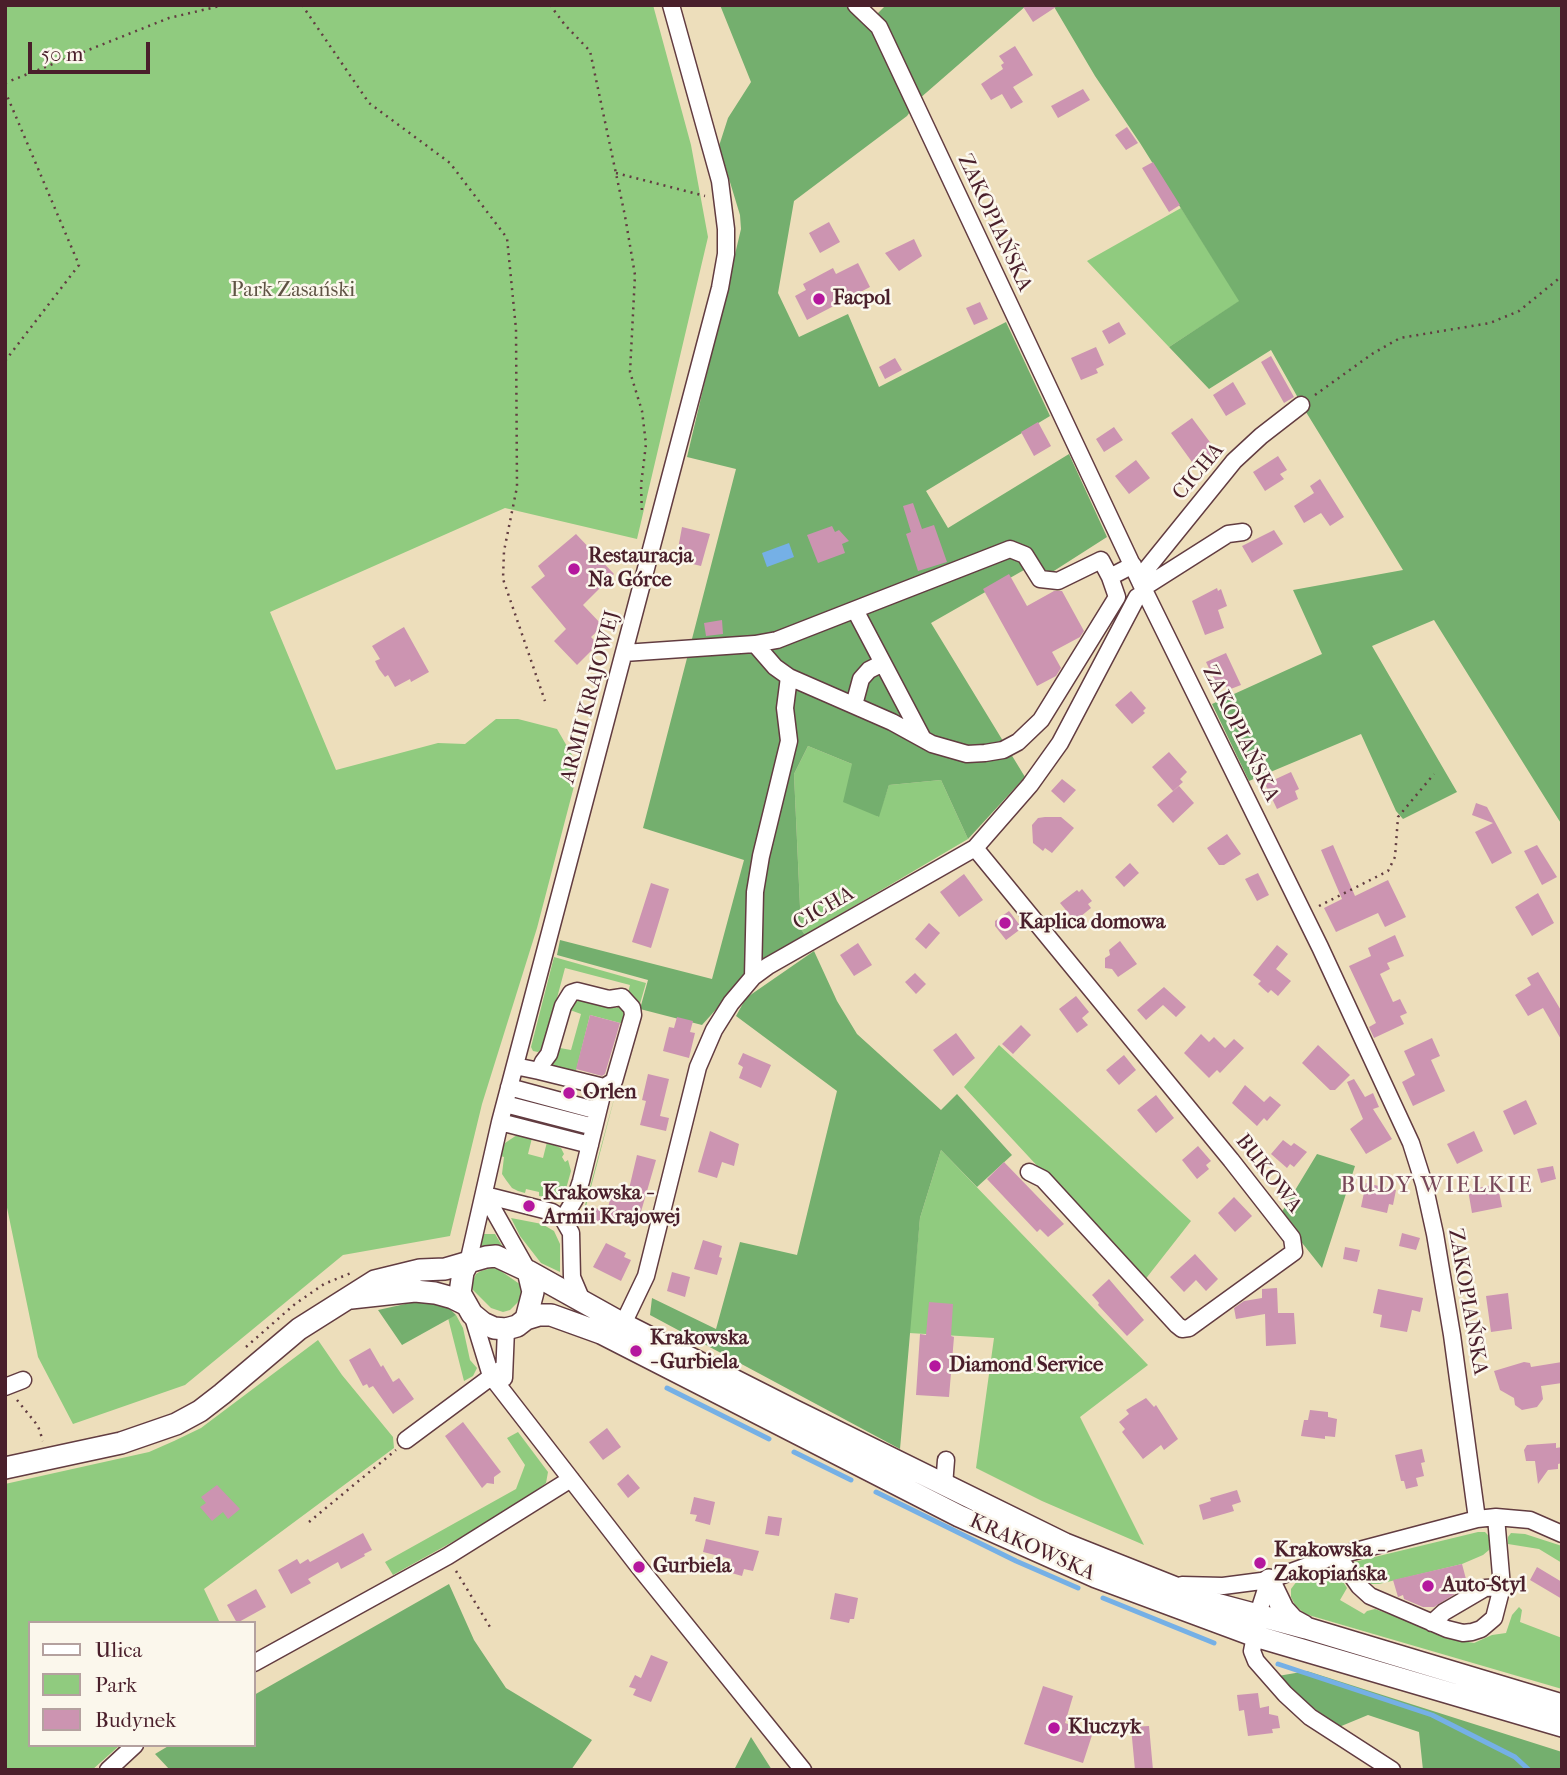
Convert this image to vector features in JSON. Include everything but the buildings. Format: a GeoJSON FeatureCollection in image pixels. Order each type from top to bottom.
{"type":"FeatureCollection","features":[{"type":"Feature","properties":{"kind":"main road"},"geometry":{"type":"LineString","coordinates":[[5,1468],[121,1443],[176,1424],[200,1411],[299,1329],[375,1281],[390,1276],[445,1269],[496,1256],[528,1271],[533,1293],[526,1320],[506,1329],[482,1323],[453,1298],[435,1293],[415,1291],[349,1298]]}},
{"type":"Feature","properties":{"kind":"main road"},"geometry":{"type":"LineString","coordinates":[[468,1263],[460,1281],[460,1293],[469,1310]]}},
{"type":"Feature","properties":{"kind":"main road","name":"KRAKOWSKA"},"geometry":{"type":"LineString","coordinates":[[528,1271],[623,1324],[1065,1544],[1159,1581],[1220,1595]]}},
{"type":"Feature","properties":{"kind":"main road","name":"KRAKOWSKA"},"geometry":{"type":"LineString","coordinates":[[526,1320],[539,1315],[551,1315],[601,1333],[959,1516],[1096,1577],[1562,1726]]}},
{"type":"Feature","properties":{"kind":"main road"},"geometry":{"type":"LineString","coordinates":[[1269,1580],[1283,1609],[1293,1620],[1306,1628]]}},
{"type":"Feature","properties":{"kind":"main road"},"geometry":{"type":"LineString","coordinates":[[1220,1595],[1252,1628]]}},
{"type":"Feature","properties":{"kind":"main road","name":"KRAKOWSKA"},"geometry":{"type":"LineString","coordinates":[[1252,1628],[1306,1628],[1562,1705]]}},
{"type":"Feature","properties":{"kind":"street","name":"ARMII KRAJOWEJ"},"geometry":{"type":"LineString","coordinates":[[468,1263],[500,1122],[720,288],[726,254],[723,201],[670,5]]}},
{"type":"Feature","properties":{"kind":"street","name":"ZAKOPIAŃSKA"},"geometry":{"type":"LineString","coordinates":[[856,5],[879,27],[1140,580],[1303,913],[1411,1143],[1424,1184],[1452,1335],[1476,1519]]}},
{"type":"Feature","properties":{"kind":"street","name":"CICHA"},"geometry":{"type":"LineString","coordinates":[[623,1324],[646,1276],[687,1108],[706,1047],[721,1017],[753,977],[884,898],[975,848],[1030,785],[1060,743],[1137,597],[1140,580],[1145,571],[1234,461],[1301,405]]}},
{"type":"Feature","properties":{"kind":"street"},"geometry":{"type":"LineString","coordinates":[[1111,577],[1140,580],[1228,534],[1243,532]]}},
{"type":"Feature","properties":{"kind":"street"},"geometry":{"type":"LineString","coordinates":[[624,653],[755,644],[777,640],[1010,549],[1025,555],[1040,579],[1058,581],[1101,560],[1111,577],[1117,597],[1041,720],[1030,732],[1003,750],[985,753],[951,751],[789,677],[775,667],[755,644]]}},
{"type":"Feature","properties":{"kind":"street"},"geometry":{"type":"LineString","coordinates":[[855,610],[923,740]]}},
{"type":"Feature","properties":{"kind":"street"},"geometry":{"type":"LineString","coordinates":[[854,705],[861,679],[869,670],[883,663]]}},
{"type":"Feature","properties":{"kind":"street"},"geometry":{"type":"LineString","coordinates":[[753,977],[755,892],[789,741],[785,708],[789,677]]}},
{"type":"Feature","properties":{"kind":"street","name":"BUKOWA"},"geometry":{"type":"LineString","coordinates":[[975,848],[1231,1160],[1292,1238],[1294,1252],[1189,1328],[1182,1329],[1043,1179],[1029,1172]]}},
{"type":"Feature","properties":{"kind":"street"},"geometry":{"type":"LineString","coordinates":[[515,1066],[539,1072],[604,1087],[614,1082],[633,1015],[632,1008],[622,997],[609,999],[577,991],[570,993],[563,1006],[549,1054],[539,1072]]}},
{"type":"Feature","properties":{"kind":"street"},"geometry":{"type":"LineString","coordinates":[[509,1087],[596,1119]]}},
{"type":"Feature","properties":{"kind":"street"},"geometry":{"type":"LineString","coordinates":[[563,1219],[575,1199],[604,1087]]}},
{"type":"Feature","properties":{"kind":"street"},"geometry":{"type":"LineString","coordinates":[[505,1104],[596,1119]]}},
{"type":"Feature","properties":{"kind":"street"},"geometry":{"type":"LineString","coordinates":[[500,1122],[590,1145]]}},
{"type":"Feature","properties":{"kind":"street"},"geometry":{"type":"LineString","coordinates":[[485,1195],[552,1212],[563,1219],[571,1233],[572,1277],[583,1303]]}},
{"type":"Feature","properties":{"kind":"street"},"geometry":{"type":"LineString","coordinates":[[485,1195],[528,1271]]}},
{"type":"Feature","properties":{"kind":"street"},"geometry":{"type":"LineString","coordinates":[[469,1310],[505,1394],[803,1770]]}},
{"type":"Feature","properties":{"kind":"street"},"geometry":{"type":"LineString","coordinates":[[406,1440],[497,1372],[506,1329]]}},
{"type":"Feature","properties":{"kind":"street"},"geometry":{"type":"LineString","coordinates":[[6,1387],[23,1380]]}},
{"type":"Feature","properties":{"kind":"street"},"geometry":{"type":"LineString","coordinates":[[944,1486],[946,1460]]}},
{"type":"Feature","properties":{"kind":"street"},"geometry":{"type":"LineString","coordinates":[[256,1662],[447,1556],[571,1479]]}},
{"type":"Feature","properties":{"kind":"street"},"geometry":{"type":"LineString","coordinates":[[1338,1556],[1359,1586],[1370,1596],[1432,1623],[1463,1633],[1481,1629],[1494,1618],[1502,1587],[1496,1517]]}},
{"type":"Feature","properties":{"kind":"street","name":"KRAKOWSKA"},"geometry":{"type":"LineString","coordinates":[[1220,1595],[1338,1556],[1476,1519],[1496,1517],[1530,1520],[1562,1534]]}},
{"type":"Feature","properties":{"kind":"street"},"geometry":{"type":"LineString","coordinates":[[1269,1580],[1252,1628],[1252,1651],[1256,1661],[1310,1717],[1392,1770]]}},
{"type":"Feature","properties":{"kind":"street"},"geometry":{"type":"LineString","coordinates":[[1432,1623],[1444,1612],[1485,1588],[1502,1587]]}},
{"type":"Feature","properties":{"kind":"street"},"geometry":{"type":"LineString","coordinates":[[108,1770],[133,1747]]}},
{"type":"Feature","properties":{"kind":"path"},"geometry":{"type":"LineString","coordinates":[[5,83],[169,18],[224,5]]}},
{"type":"Feature","properties":{"kind":"path"},"geometry":{"type":"LineString","coordinates":[[302,5],[369,103],[450,163],[507,237],[516,328],[517,487],[504,551],[502,579],[545,701]]}},
{"type":"Feature","properties":{"kind":"path"},"geometry":{"type":"LineString","coordinates":[[550,5],[590,51],[617,173],[635,275],[630,372],[642,411],[646,444],[641,485],[643,523]]}},
{"type":"Feature","properties":{"kind":"path"},"geometry":{"type":"LineString","coordinates":[[5,91],[79,265],[5,361]]}},
{"type":"Feature","properties":{"kind":"path"},"geometry":{"type":"LineString","coordinates":[[617,173],[723,201]]}},
{"type":"Feature","properties":{"kind":"path"},"geometry":{"type":"LineString","coordinates":[[1301,405],[1372,354],[1400,338],[1490,323],[1519,311],[1562,276]]}},
{"type":"Feature","properties":{"kind":"path"},"geometry":{"type":"LineString","coordinates":[[1303,913],[1388,871],[1395,857],[1398,817],[1434,774]]}},
{"type":"Feature","properties":{"kind":"path"},"geometry":{"type":"LineString","coordinates":[[6,1387],[38,1426],[43,1441]]}},
{"type":"Feature","properties":{"kind":"path"},"geometry":{"type":"LineString","coordinates":[[310,1522],[406,1440]]}},
{"type":"Feature","properties":{"kind":"path"},"geometry":{"type":"LineString","coordinates":[[447,1556],[489,1627]]}},
{"type":"Feature","properties":{"kind":"green space","name":"Park Zasański"},"geometry":{"type":"Polygon","coordinates":[[[5,5],[653,5],[691,145],[708,237],[637,539],[505,508],[270,612],[336,770],[438,743],[465,744],[496,719],[518,719],[557,729],[579,767],[537,928],[482,1104],[450,1236],[343,1255],[185,1385],[73,1424],[38,1357],[5,1198],[5,5]]]}},
{"type":"Feature","properties":{"kind":"green space"},"geometry":{"type":"Polygon","coordinates":[[[720,5],[865,5],[876,15],[886,5],[1027,5],[919,99],[907,116],[794,201],[778,293],[799,337],[848,314],[879,387],[1006,322],[1050,416],[926,491],[948,528],[1069,454],[1107,537],[1046,576],[1038,562],[931,623],[1025,777],[968,839],[941,780],[889,785],[879,817],[843,802],[852,764],[808,746],[794,774],[801,929],[805,935],[756,965],[702,1025],[640,1009],[648,980],[557,955],[560,940],[712,979],[744,860],[643,828],[736,469],[687,457],[741,229],[740,215],[719,146],[728,118],[751,82],[720,5]]]}},
{"type":"Feature","properties":{"kind":"green space"},"geometry":{"type":"Polygon","coordinates":[[[1053,5],[1562,5],[1562,825],[1434,620],[1372,646],[1457,792],[1403,819],[1396,811],[1361,734],[1249,781],[1212,704],[1322,654],[1293,590],[1403,570],[1271,350],[1209,389],[1169,347],[1239,301],[1095,76],[1053,5]]]}},
{"type":"Feature","properties":{"kind":"green space"},"geometry":{"type":"Polygon","coordinates":[[[1181,208],[1240,301],[1169,347],[1087,261],[1181,208]]]}},
{"type":"Feature","properties":{"kind":"green space"},"geometry":{"type":"Polygon","coordinates":[[[808,746],[852,764],[878,817],[889,785],[941,780],[968,839],[805,935],[801,929],[794,774],[808,746]]]}},
{"type":"Feature","properties":{"kind":"green space"},"geometry":{"type":"Polygon","coordinates":[[[814,951],[837,1001],[857,1034],[941,1110],[957,1094],[1012,1155],[977,1187],[941,1150],[920,1218],[900,1449],[650,1315],[652,1298],[716,1329],[740,1242],[797,1255],[837,1091],[736,1016],[746,998],[814,951]]]}},
{"type":"Feature","properties":{"kind":"green space"},"geometry":{"type":"Polygon","coordinates":[[[554,957],[646,983],[637,1014],[635,999],[628,993],[630,985],[565,968],[544,1047],[538,1052],[533,1051],[531,1047],[554,957]]]}},
{"type":"Feature","properties":{"kind":"green space"},"geometry":{"type":"Polygon","coordinates":[[[575,999],[617,1008],[620,1002],[627,1006],[624,1024],[590,1015],[576,1071],[551,1067],[560,1048],[571,1050],[581,1014],[570,1010],[575,999]]]}},
{"type":"Feature","properties":{"kind":"green space"},"geometry":{"type":"Polygon","coordinates":[[[999,1045],[1191,1221],[1144,1281],[964,1087],[999,1045]]]}},
{"type":"Feature","properties":{"kind":"green space"},"geometry":{"type":"Polygon","coordinates":[[[617,1088],[585,1210],[584,1209],[617,1088]]]}},
{"type":"Feature","properties":{"kind":"green space"},"geometry":{"type":"Polygon","coordinates":[[[517,1135],[532,1138],[528,1154],[543,1158],[547,1142],[561,1148],[564,1154],[562,1157],[565,1162],[568,1160],[571,1171],[566,1189],[558,1199],[539,1196],[539,1192],[526,1189],[525,1193],[518,1191],[512,1188],[502,1174],[504,1157],[500,1156],[505,1143],[517,1135]]]}},
{"type":"Feature","properties":{"kind":"green space"},"geometry":{"type":"Polygon","coordinates":[[[941,1150],[1148,1365],[1080,1417],[1144,1545],[1042,1501],[976,1468],[994,1338],[909,1333],[920,1218],[941,1150]]]}},
{"type":"Feature","properties":{"kind":"green space"},"geometry":{"type":"Polygon","coordinates":[[[1317,1154],[1355,1166],[1322,1268],[1280,1215],[1317,1154]]]}},
{"type":"Feature","properties":{"kind":"green space"},"geometry":{"type":"Polygon","coordinates":[[[511,1218],[542,1224],[554,1231],[560,1244],[560,1272],[541,1263],[520,1236],[511,1218]]]}},
{"type":"Feature","properties":{"kind":"green space"},"geometry":{"type":"Polygon","coordinates":[[[481,1234],[495,1234],[504,1249],[480,1249],[481,1234]]]}},
{"type":"Feature","properties":{"kind":"green space"},"geometry":{"type":"Polygon","coordinates":[[[492,1268],[498,1269],[521,1285],[522,1294],[519,1301],[510,1310],[503,1312],[491,1308],[473,1290],[471,1285],[476,1274],[492,1268]]]}},
{"type":"Feature","properties":{"kind":"green space"},"geometry":{"type":"Polygon","coordinates":[[[428,1299],[449,1308],[456,1315],[402,1345],[378,1310],[428,1299]]]}},
{"type":"Feature","properties":{"kind":"green space"},"geometry":{"type":"Polygon","coordinates":[[[456,1315],[463,1328],[470,1360],[477,1368],[473,1376],[464,1381],[448,1318],[456,1315]]]}},
{"type":"Feature","properties":{"kind":"green space"},"geometry":{"type":"Polygon","coordinates":[[[318,1340],[342,1375],[393,1437],[394,1448],[204,1589],[219,1621],[28,1621],[28,1747],[118,1747],[92,1770],[8,1770],[5,1767],[5,1484],[149,1452],[201,1428],[318,1340]]]}},
{"type":"Feature","properties":{"kind":"green space"},"geometry":{"type":"Polygon","coordinates":[[[518,1432],[548,1472],[546,1483],[517,1506],[393,1575],[385,1562],[516,1489],[525,1465],[507,1438],[518,1432]]]}},
{"type":"Feature","properties":{"kind":"green space"},"geometry":{"type":"Polygon","coordinates":[[[1485,1532],[1490,1537],[1489,1550],[1462,1564],[1379,1584],[1371,1584],[1362,1579],[1352,1565],[1354,1562],[1485,1532]]]}},
{"type":"Feature","properties":{"kind":"green space"},"geometry":{"type":"Polygon","coordinates":[[[1511,1533],[1525,1534],[1562,1546],[1562,1563],[1539,1549],[1508,1544],[1511,1533]]]}},
{"type":"Feature","properties":{"kind":"green space"},"geometry":{"type":"Polygon","coordinates":[[[1324,1570],[1337,1572],[1347,1588],[1340,1600],[1364,1614],[1375,1609],[1463,1641],[1474,1643],[1492,1635],[1506,1633],[1512,1615],[1519,1607],[1522,1610],[1520,1622],[1562,1638],[1562,1689],[1305,1614],[1295,1605],[1291,1589],[1297,1581],[1324,1570]]]}},
{"type":"Feature","properties":{"kind":"green space"},"geometry":{"type":"Polygon","coordinates":[[[449,1584],[474,1640],[506,1688],[592,1740],[571,1770],[170,1770],[155,1754],[167,1747],[256,1747],[256,1694],[449,1584]]]}},
{"type":"Feature","properties":{"kind":"green space"},"geometry":{"type":"Polygon","coordinates":[[[1307,1671],[1562,1752],[1562,1770],[1423,1770],[1419,1732],[1368,1715],[1339,1727],[1303,1700],[1278,1676],[1307,1671]]]}},
{"type":"Feature","properties":{"kind":"green space"},"geometry":{"type":"Polygon","coordinates":[[[751,1737],[772,1770],[734,1770],[751,1737]]]}},
{"type":"Feature","properties":{"kind":"water"},"geometry":{"type":"Polygon","coordinates":[[[789,543],[794,557],[767,567],[762,553],[789,543]]]}},
{"type":"Feature","properties":{"kind":"waterway"},"geometry":{"type":"LineString","coordinates":[[667,1388],[769,1439]]}},
{"type":"Feature","properties":{"kind":"waterway"},"geometry":{"type":"LineString","coordinates":[[794,1452],[851,1480]]}},
{"type":"Feature","properties":{"kind":"waterway"},"geometry":{"type":"LineString","coordinates":[[876,1492],[1016,1561],[1078,1588]]}},
{"type":"Feature","properties":{"kind":"waterway"},"geometry":{"type":"LineString","coordinates":[[1103,1598],[1214,1643]]}},
{"type":"Feature","properties":{"kind":"waterway"},"geometry":{"type":"LineString","coordinates":[[1278,1664],[1432,1715],[1515,1757],[1529,1770]]}},
{"type":"Feature","properties":{"kind":"place","name":"Facpol"},"geometry":{"type":"Point","coordinates":[819,299]}},
{"type":"Feature","properties":{"kind":"place","name":"Restauracja Na Górce"},"geometry":{"type":"Point","coordinates":[574,569]}},
{"type":"Feature","properties":{"kind":"place","name":"Kaplica domowa"},"geometry":{"type":"Point","coordinates":[1005,923]}},
{"type":"Feature","properties":{"kind":"place","name":"Orlen"},"geometry":{"type":"Point","coordinates":[569,1093]}},
{"type":"Feature","properties":{"kind":"place","name":"Krakowska - Armii Krajowej"},"geometry":{"type":"Point","coordinates":[529,1206]}},
{"type":"Feature","properties":{"kind":"place","name":"Krakowska - Gurbiela"},"geometry":{"type":"Point","coordinates":[636,1351]}},
{"type":"Feature","properties":{"kind":"place","name":"Diamond Service"},"geometry":{"type":"Point","coordinates":[935,1366]}},
{"type":"Feature","properties":{"kind":"place","name":"Krakowska - Zakopiańska"},"geometry":{"type":"Point","coordinates":[1260,1563]}},
{"type":"Feature","properties":{"kind":"place","name":"Gurbiela"},"geometry":{"type":"Point","coordinates":[639,1567]}},
{"type":"Feature","properties":{"kind":"place","name":"Auto-Styl"},"geometry":{"type":"Point","coordinates":[1428,1586]}},
{"type":"Feature","properties":{"kind":"place","name":"Kluczyk"},"geometry":{"type":"Point","coordinates":[1054,1728]}},
{"type":"Feature","properties":{"kind":"district","name":"BUDY WIELKIE"},"geometry":{"type":"Point","coordinates":[1437,1186]}}]}
